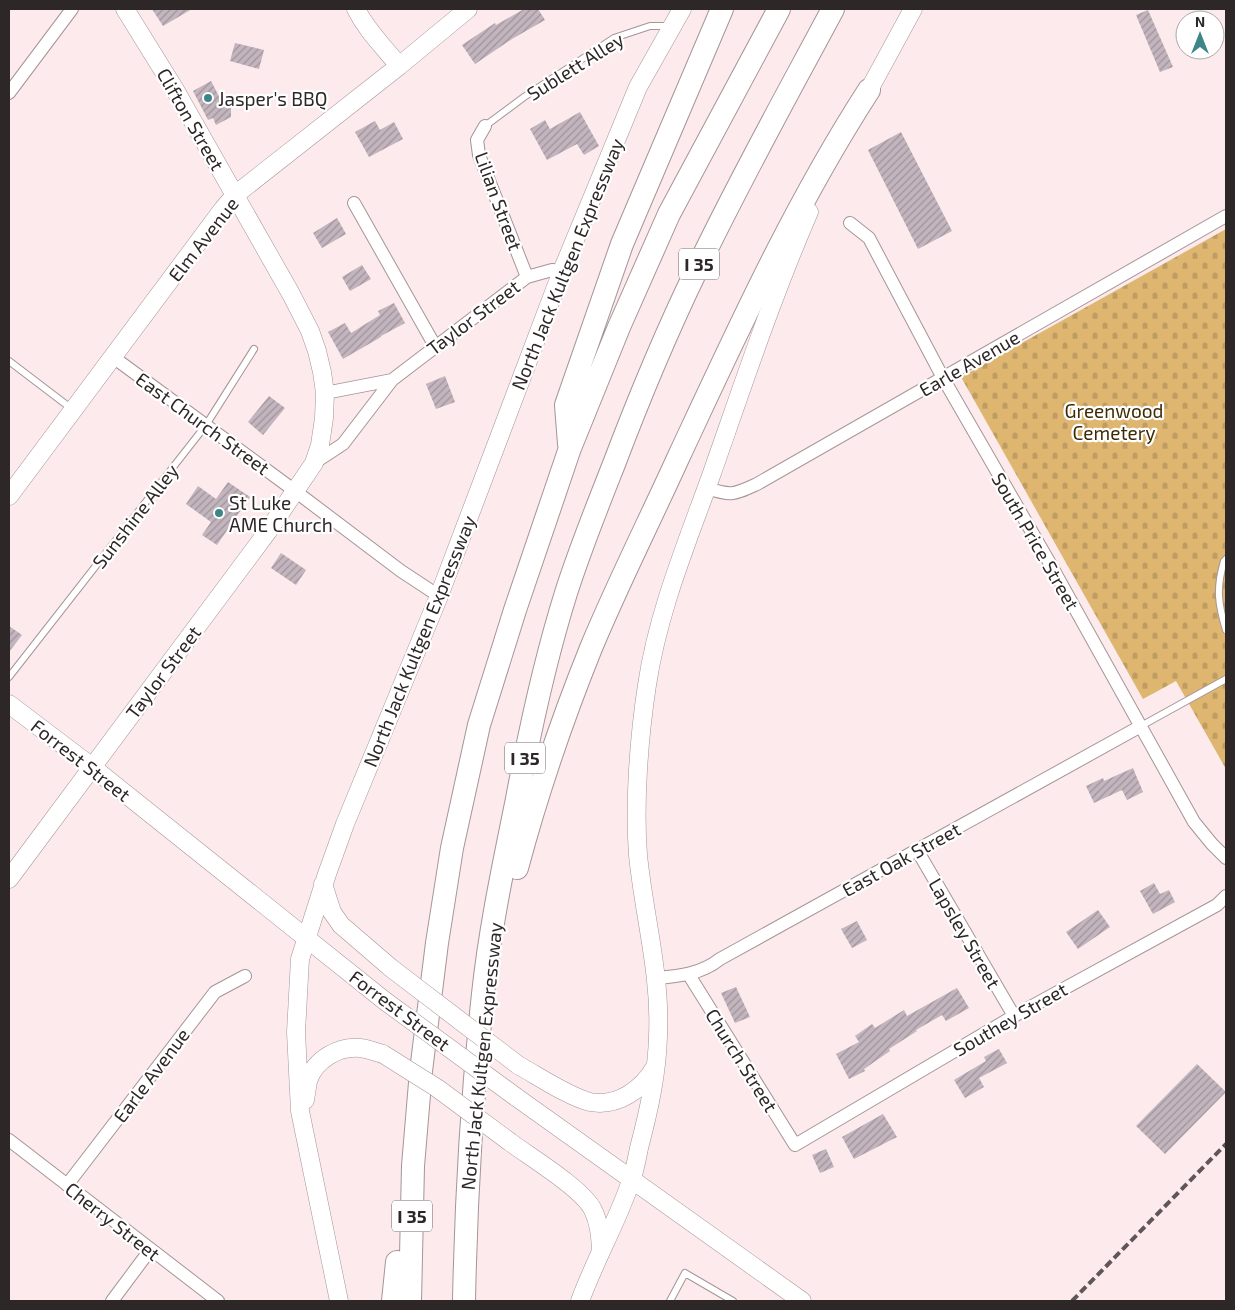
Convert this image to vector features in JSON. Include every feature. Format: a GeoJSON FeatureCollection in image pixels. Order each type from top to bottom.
{"type":"FeatureCollection","features":[{"type":"Feature","properties":{"kind":"highway"},"geometry":{"type":"LineString","coordinates":[[570,448],[566,405],[569,396],[622,244],[722,9]]}},
{"type":"Feature","properties":{"kind":"highway","name":"I 35"},"geometry":{"type":"LineString","coordinates":[[410,1301],[413,1166],[421,1071],[437,943],[452,848],[479,725],[502,647],[570,448],[622,319],[669,214],[778,9]]}},
{"type":"Feature","properties":{"kind":"highway","name":"North Jack Kultgen Expressway"},"geometry":{"type":"LineString","coordinates":[[464,1301],[469,1156],[483,992],[496,902],[524,758],[545,667],[566,592],[643,389],[698,266],[757,149],[834,9]]}},
{"type":"Feature","properties":{"kind":"highway"},"geometry":{"type":"LineString","coordinates":[[483,992],[549,759],[592,647],[703,404],[777,251],[810,187],[841,133],[869,90]]}},
{"type":"Feature","properties":{"kind":"highway"},"geometry":{"type":"LineString","coordinates":[[394,1301],[404,1209],[416,1131]]}},
{"type":"Feature","properties":{"kind":"main road","name":"Clifton Street"},"geometry":{"type":"LineString","coordinates":[[125,9],[174,88],[291,294],[310,331],[319,358],[325,394]]}},
{"type":"Feature","properties":{"kind":"main road"},"geometry":{"type":"LineString","coordinates":[[356,9],[373,36],[399,66]]}},
{"type":"Feature","properties":{"kind":"main road","name":"Elm Avenue"},"geometry":{"type":"LineString","coordinates":[[9,496],[223,208],[235,195],[468,9]]}},
{"type":"Feature","properties":{"kind":"main road","name":"North Jack Kultgen Expressway"},"geometry":{"type":"LineString","coordinates":[[339,1301],[302,1121],[298,1068],[297,998],[300,959],[323,884],[345,824],[439,596],[562,271],[638,87],[682,9]]}},
{"type":"Feature","properties":{"kind":"main road"},"geometry":{"type":"LineString","coordinates":[[580,1301],[631,1180],[650,1108],[656,1064],[658,1034],[657,978],[638,853],[638,804],[640,738],[647,683],[661,618],[679,558],[789,256],[814,199],[869,90],[913,9]]}},
{"type":"Feature","properties":{"kind":"main road","name":"Taylor Street"},"geometry":{"type":"LineString","coordinates":[[9,879],[268,531],[314,462],[320,445],[325,394]]}},
{"type":"Feature","properties":{"kind":"main road","name":"Forrest Street"},"geometry":{"type":"LineString","coordinates":[[9,704],[92,767],[385,1001],[631,1180],[802,1301]]}},
{"type":"Feature","properties":{"kind":"main road"},"geometry":{"type":"LineString","coordinates":[[323,884],[332,912],[341,925],[391,968],[518,1065],[570,1094],[590,1102],[606,1102],[632,1094],[648,1078],[656,1064]]}},
{"type":"Feature","properties":{"kind":"main road"},"geometry":{"type":"LineString","coordinates":[[302,1121],[309,1079],[318,1064],[332,1053],[346,1048],[362,1048],[383,1054],[437,1088],[583,1196],[593,1208],[598,1222],[602,1248]]}},
{"type":"Feature","properties":{"kind":"street"},"geometry":{"type":"LineString","coordinates":[[9,93],[72,9]]}},
{"type":"Feature","properties":{"kind":"street","name":"Lilian Street"},"geometry":{"type":"LineString","coordinates":[[485,126],[477,140],[479,155],[526,276]]}},
{"type":"Feature","properties":{"kind":"street"},"geometry":{"type":"LineString","coordinates":[[354,203],[435,346]]}},
{"type":"Feature","properties":{"kind":"street","name":"Earle Avenue"},"geometry":{"type":"LineString","coordinates":[[706,488],[726,494],[738,492],[757,484],[1226,216]]}},
{"type":"Feature","properties":{"kind":"street","name":"South Price Street"},"geometry":{"type":"LineString","coordinates":[[850,223],[869,238],[943,378],[1194,822],[1226,858]]}},
{"type":"Feature","properties":{"kind":"street","name":"Taylor Street"},"geometry":{"type":"LineString","coordinates":[[314,462],[343,444],[392,380],[435,346],[526,276],[552,270],[562,271]]}},
{"type":"Feature","properties":{"kind":"street","name":"East Church Street"},"geometry":{"type":"LineString","coordinates":[[113,357],[295,490],[401,571],[439,596]]}},
{"type":"Feature","properties":{"kind":"street","name":"Taylor Street"},"geometry":{"type":"LineString","coordinates":[[325,394],[392,380]]}},
{"type":"Feature","properties":{"kind":"street","name":"East Oak Street"},"geometry":{"type":"LineString","coordinates":[[657,978],[689,974],[713,965],[720,958],[1141,726]]}},
{"type":"Feature","properties":{"kind":"street","name":"Lapsley Street"},"geometry":{"type":"LineString","coordinates":[[917,850],[1014,1016]]}},
{"type":"Feature","properties":{"kind":"street","name":"Southey Street"},"geometry":{"type":"LineString","coordinates":[[795,1145],[1014,1016],[1217,906],[1226,896]]}},
{"type":"Feature","properties":{"kind":"street","name":"Church Street"},"geometry":{"type":"LineString","coordinates":[[689,974],[795,1145]]}},
{"type":"Feature","properties":{"kind":"street","name":"Earle Avenue"},"geometry":{"type":"LineString","coordinates":[[67,1185],[215,992],[244,976]]}},
{"type":"Feature","properties":{"kind":"street","name":"Cherry Street"},"geometry":{"type":"LineString","coordinates":[[9,1140],[218,1301]]}},
{"type":"Feature","properties":{"kind":"street"},"geometry":{"type":"LineString","coordinates":[[112,1301],[150,1250]]}},
{"type":"Feature","properties":{"kind":"lane","name":"Sublett Alley"},"geometry":{"type":"LineString","coordinates":[[485,126],[524,97],[614,38],[650,26],[672,26]]}},
{"type":"Feature","properties":{"kind":"lane","name":"Sunshine Alley"},"geometry":{"type":"LineString","coordinates":[[9,677],[206,425],[254,349]]}},
{"type":"Feature","properties":{"kind":"lane"},"geometry":{"type":"LineString","coordinates":[[9,361],[73,410]]}},
{"type":"Feature","properties":{"kind":"lane"},"geometry":{"type":"LineString","coordinates":[[1226,559],[1219,578],[1219,608],[1226,630]]}},
{"type":"Feature","properties":{"kind":"lane"},"geometry":{"type":"LineString","coordinates":[[1141,726],[1226,679]]}},
{"type":"Feature","properties":{"kind":"lane"},"geometry":{"type":"LineString","coordinates":[[670,1301],[685,1274],[732,1301]]}},
{"type":"Feature","properties":{"kind":"green space","name":"Greenwood Cemetery"},"geometry":{"type":"Polygon","coordinates":[[[1226,229],[1226,769],[1176,681],[1143,699],[961,377],[1226,229]]]}},
{"type":"Feature","properties":{"kind":"building"},"geometry":{"type":"Polygon","coordinates":[[[152,9],[192,9],[163,26],[152,9]]]}},
{"type":"Feature","properties":{"kind":"building"},"geometry":{"type":"Polygon","coordinates":[[[524,9],[538,9],[545,20],[475,64],[462,45],[495,23],[496,25],[524,9]]]}},
{"type":"Feature","properties":{"kind":"building"},"geometry":{"type":"Polygon","coordinates":[[[1148,10],[1173,67],[1160,72],[1136,15],[1148,10]]]}},
{"type":"Feature","properties":{"kind":"building"},"geometry":{"type":"Polygon","coordinates":[[[235,43],[264,50],[259,69],[230,61],[235,43]]]}},
{"type":"Feature","properties":{"kind":"building","name":"Jasper's BBQ"},"geometry":{"type":"Polygon","coordinates":[[[211,81],[223,104],[231,105],[231,117],[216,125],[213,118],[208,120],[193,91],[211,81]]]}},
{"type":"Feature","properties":{"kind":"building"},"geometry":{"type":"Polygon","coordinates":[[[580,112],[599,146],[584,155],[577,144],[547,160],[530,129],[545,120],[550,129],[580,112]]]}},
{"type":"Feature","properties":{"kind":"building"},"geometry":{"type":"Polygon","coordinates":[[[375,121],[380,130],[394,122],[403,139],[369,157],[355,132],[375,121]]]}},
{"type":"Feature","properties":{"kind":"building"},"geometry":{"type":"Polygon","coordinates":[[[901,132],[952,231],[918,249],[868,150],[901,132]]]}},
{"type":"Feature","properties":{"kind":"building"},"geometry":{"type":"Polygon","coordinates":[[[337,218],[346,234],[322,248],[313,233],[337,218]]]}},
{"type":"Feature","properties":{"kind":"building"},"geometry":{"type":"Polygon","coordinates":[[[362,265],[371,279],[350,291],[342,277],[362,265]]]}},
{"type":"Feature","properties":{"kind":"building"},"geometry":{"type":"Polygon","coordinates":[[[394,303],[405,323],[343,359],[328,332],[345,323],[351,333],[380,315],[378,311],[394,303]]]}},
{"type":"Feature","properties":{"kind":"building"},"geometry":{"type":"Polygon","coordinates":[[[445,376],[455,402],[436,409],[426,384],[445,376]]]}},
{"type":"Feature","properties":{"kind":"building"},"geometry":{"type":"Polygon","coordinates":[[[269,396],[285,408],[263,435],[248,422],[269,396]]]}},
{"type":"Feature","properties":{"kind":"building","name":"St Luke AME Church"},"geometry":{"type":"Polygon","coordinates":[[[228,482],[250,497],[217,545],[202,535],[211,522],[186,504],[198,486],[216,499],[228,482]]]}},
{"type":"Feature","properties":{"kind":"building"},"geometry":{"type":"Polygon","coordinates":[[[281,553],[306,570],[296,585],[271,568],[281,553]]]}},
{"type":"Feature","properties":{"kind":"building"},"geometry":{"type":"Polygon","coordinates":[[[9,626],[22,635],[9,652],[9,626]]]}},
{"type":"Feature","properties":{"kind":"building"},"geometry":{"type":"Polygon","coordinates":[[[1133,768],[1143,792],[1127,800],[1122,790],[1094,803],[1086,786],[1103,778],[1104,781],[1133,768]]]}},
{"type":"Feature","properties":{"kind":"building"},"geometry":{"type":"Polygon","coordinates":[[[1154,883],[1160,894],[1169,890],[1175,902],[1153,914],[1140,891],[1154,883]]]}},
{"type":"Feature","properties":{"kind":"building"},"geometry":{"type":"Polygon","coordinates":[[[1098,910],[1110,927],[1078,949],[1066,932],[1098,910]]]}},
{"type":"Feature","properties":{"kind":"building"},"geometry":{"type":"Polygon","coordinates":[[[857,921],[867,940],[852,948],[841,929],[857,921]]]}},
{"type":"Feature","properties":{"kind":"building"},"geometry":{"type":"Polygon","coordinates":[[[736,987],[750,1017],[735,1023],[721,993],[736,987]]]}},
{"type":"Feature","properties":{"kind":"building"},"geometry":{"type":"Polygon","coordinates":[[[957,988],[969,1008],[946,1021],[942,1015],[916,1030],[864,1069],[865,1071],[849,1079],[836,1054],[859,1042],[855,1036],[872,1024],[875,1028],[904,1010],[907,1016],[957,988]]]}},
{"type":"Feature","properties":{"kind":"building"},"geometry":{"type":"Polygon","coordinates":[[[999,1049],[1007,1063],[979,1078],[984,1087],[965,1098],[954,1080],[986,1061],[984,1057],[999,1049]]]}},
{"type":"Feature","properties":{"kind":"building"},"geometry":{"type":"Polygon","coordinates":[[[1197,1064],[1226,1092],[1165,1154],[1136,1126],[1197,1064]]]}},
{"type":"Feature","properties":{"kind":"building"},"geometry":{"type":"Polygon","coordinates":[[[883,1114],[897,1137],[854,1159],[842,1137],[883,1114]]]}},
{"type":"Feature","properties":{"kind":"building"},"geometry":{"type":"Polygon","coordinates":[[[826,1149],[834,1167],[820,1173],[812,1155],[826,1149]]]}},
{"type":"Feature","properties":{"kind":"railway"},"geometry":{"type":"LineString","coordinates":[[1072,1301],[1226,1144]]}},
{"type":"Feature","properties":{"kind":"place","name":"Jasper's BBQ"},"geometry":{"type":"Point","coordinates":[208,98]}},
{"type":"Feature","properties":{"kind":"place","name":"St Luke AME Church"},"geometry":{"type":"Point","coordinates":[219,513]}}]}
